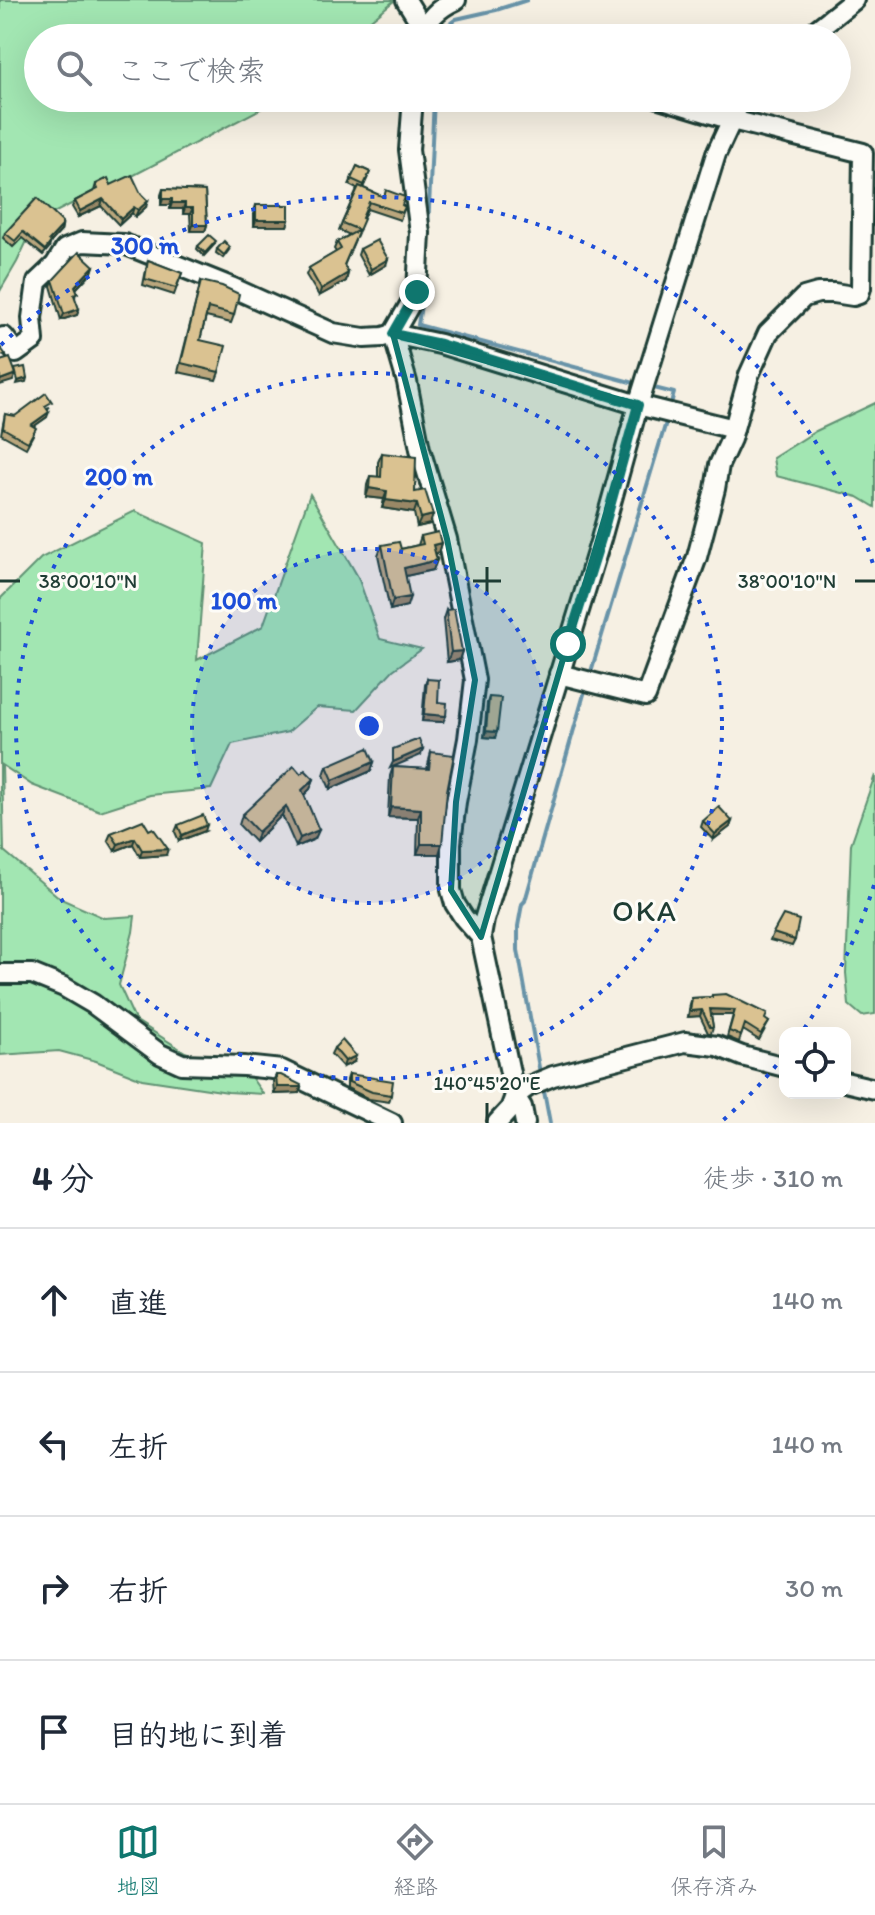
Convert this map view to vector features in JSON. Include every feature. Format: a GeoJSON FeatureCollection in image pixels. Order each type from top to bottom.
{"type":"FeatureCollection","features":[{"type":"Feature","properties":{"kind":"street"},"geometry":{"type":"LineString","coordinates":[[406,0],[418,24]]}},
{"type":"Feature","properties":{"kind":"street"},"geometry":{"type":"LineString","coordinates":[[428,24],[440,8],[456,0]]}},
{"type":"Feature","properties":{"kind":"street"},"geometry":{"type":"LineString","coordinates":[[824,24],[854,0]]}},
{"type":"Feature","properties":{"kind":"street"},"geometry":{"type":"LineString","coordinates":[[412,112],[409,150],[420,233],[417,292],[393,334],[407,382],[420,449],[447,539],[475,680],[454,816],[451,890],[455,904],[481,937]]}},
{"type":"Feature","properties":{"kind":"street"},"geometry":{"type":"LineString","coordinates":[[705,112],[863,153],[861,288],[867,298]]}},
{"type":"Feature","properties":{"kind":"street"},"geometry":{"type":"LineString","coordinates":[[525,1123],[522,1107],[515,1096],[481,937],[484,920],[716,154],[736,112]]}},
{"type":"Feature","properties":{"kind":"street"},"geometry":{"type":"LineString","coordinates":[[0,338],[4,337],[16,353],[34,340],[32,318],[37,282],[55,265],[65,249],[82,242],[124,244],[333,333],[364,338],[393,334],[440,344],[638,405],[734,429]]}},
{"type":"Feature","properties":{"kind":"street"},"geometry":{"type":"LineString","coordinates":[[559,674],[646,696],[697,557],[719,465],[734,429],[749,375],[768,333],[804,297],[834,293],[867,298]]}},
{"type":"Feature","properties":{"kind":"street"},"geometry":{"type":"LineString","coordinates":[[0,974],[32,974],[64,987],[93,1004],[160,1054],[182,1064],[282,1070],[392,1123]]}},
{"type":"Feature","properties":{"kind":"street"},"geometry":{"type":"LineString","coordinates":[[497,1123],[510,1109],[515,1096],[529,1086],[553,1076],[685,1042],[717,1046],[779,1065]]}},
{"type":"Feature","properties":{"kind":"street"},"geometry":{"type":"LineString","coordinates":[[851,1083],[875,1089]]}},
{"type":"Feature","properties":{"kind":"highlighted area"},"geometry":{"type":"Polygon","coordinates":[[[393,334],[638,405],[481,937],[451,890],[456,802],[475,680],[447,539],[393,334]]]}},
{"type":"Feature","properties":{"kind":"green space"},"geometry":{"type":"Polygon","coordinates":[[[0,0],[395,0],[366,24],[24,24],[24,112],[255,112],[115,185],[36,222],[0,291],[0,0]]]}},
{"type":"Feature","properties":{"kind":"green space"},"geometry":{"type":"Polygon","coordinates":[[[875,403],[875,507],[858,497],[776,476],[773,458],[816,431],[875,403]]]}},
{"type":"Feature","properties":{"kind":"green space"},"geometry":{"type":"Polygon","coordinates":[[[310,494],[358,577],[380,639],[422,649],[393,670],[356,710],[317,707],[288,732],[232,744],[211,789],[150,795],[100,811],[32,785],[2,765],[4,851],[61,899],[104,918],[135,916],[119,985],[135,1020],[185,1052],[251,1077],[263,1094],[142,1079],[59,1051],[0,1055],[0,599],[41,558],[135,511],[206,543],[197,660],[263,626],[310,494]]]}},
{"type":"Feature","properties":{"kind":"green space"},"geometry":{"type":"Polygon","coordinates":[[[875,775],[875,1014],[862,1016],[849,1005],[846,973],[851,844],[875,775]]]}},
{"type":"Feature","properties":{"kind":"building"},"geometry":{"type":"Polygon","coordinates":[[[357,166],[370,172],[364,185],[351,179],[357,166]]]}},
{"type":"Feature","properties":{"kind":"building"},"geometry":{"type":"Polygon","coordinates":[[[132,175],[148,201],[138,210],[134,207],[121,219],[103,199],[80,211],[75,201],[98,189],[96,184],[108,178],[111,185],[132,175]]]}},
{"type":"Feature","properties":{"kind":"building"},"geometry":{"type":"Polygon","coordinates":[[[359,186],[384,197],[386,190],[405,197],[402,205],[405,207],[402,213],[369,202],[364,219],[344,265],[348,273],[321,289],[309,268],[341,249],[337,242],[359,230],[342,223],[359,186]]]}},
{"type":"Feature","properties":{"kind":"building"},"geometry":{"type":"Polygon","coordinates":[[[163,189],[205,191],[207,225],[193,225],[193,208],[185,208],[185,203],[172,203],[172,199],[163,199],[163,189]]]}},
{"type":"Feature","properties":{"kind":"building"},"geometry":{"type":"Polygon","coordinates":[[[37,198],[62,222],[45,250],[23,232],[15,241],[5,233],[37,198]]]}},
{"type":"Feature","properties":{"kind":"building"},"geometry":{"type":"Polygon","coordinates":[[[256,205],[289,205],[289,220],[256,220],[256,205]]]}},
{"type":"Feature","properties":{"kind":"building"},"geometry":{"type":"Polygon","coordinates":[[[209,235],[216,241],[205,253],[198,246],[209,235]]]}},
{"type":"Feature","properties":{"kind":"building"},"geometry":{"type":"Polygon","coordinates":[[[377,240],[388,259],[371,269],[360,249],[377,240]]]}},
{"type":"Feature","properties":{"kind":"building"},"geometry":{"type":"Polygon","coordinates":[[[224,241],[230,247],[224,255],[217,249],[224,241]]]}},
{"type":"Feature","properties":{"kind":"building"},"geometry":{"type":"Polygon","coordinates":[[[79,252],[94,266],[75,286],[78,293],[74,295],[79,309],[64,314],[53,280],[79,252]]]}},
{"type":"Feature","properties":{"kind":"building"},"geometry":{"type":"Polygon","coordinates":[[[148,260],[182,273],[176,288],[145,279],[148,260]]]}},
{"type":"Feature","properties":{"kind":"building"},"geometry":{"type":"Polygon","coordinates":[[[201,281],[239,294],[234,315],[208,308],[200,340],[226,346],[219,372],[181,363],[201,281]]]}},
{"type":"Feature","properties":{"kind":"building"},"geometry":{"type":"Polygon","coordinates":[[[10,358],[16,374],[0,380],[0,361],[10,358]]]}},
{"type":"Feature","properties":{"kind":"building"},"geometry":{"type":"Polygon","coordinates":[[[25,367],[27,378],[18,381],[15,369],[25,367]]]}},
{"type":"Feature","properties":{"kind":"building"},"geometry":{"type":"Polygon","coordinates":[[[46,393],[52,402],[45,406],[49,412],[31,425],[36,428],[28,442],[3,428],[5,414],[15,416],[46,393]]]}},
{"type":"Feature","properties":{"kind":"building"},"geometry":{"type":"Polygon","coordinates":[[[382,453],[416,457],[415,492],[425,490],[433,515],[421,518],[417,504],[386,500],[387,491],[369,488],[370,476],[381,477],[382,453]]]}},
{"type":"Feature","properties":{"kind":"building"},"geometry":{"type":"Polygon","coordinates":[[[438,532],[441,543],[433,545],[437,560],[404,568],[410,597],[393,600],[382,545],[399,542],[401,549],[423,544],[421,536],[438,532]]]}},
{"type":"Feature","properties":{"kind":"building"},"geometry":{"type":"Polygon","coordinates":[[[454,609],[462,651],[451,652],[446,610],[454,609]]]}},
{"type":"Feature","properties":{"kind":"building"},"geometry":{"type":"Polygon","coordinates":[[[427,679],[439,680],[438,702],[447,703],[446,716],[424,714],[427,679]]]}},
{"type":"Feature","properties":{"kind":"building"},"geometry":{"type":"Polygon","coordinates":[[[489,697],[501,698],[497,732],[486,731],[489,697]]]}},
{"type":"Feature","properties":{"kind":"building"},"geometry":{"type":"Polygon","coordinates":[[[419,739],[423,749],[393,762],[393,749],[419,739]]]}},
{"type":"Feature","properties":{"kind":"building"},"geometry":{"type":"Polygon","coordinates":[[[368,748],[374,762],[333,780],[327,766],[368,748]]]}},
{"type":"Feature","properties":{"kind":"building"},"geometry":{"type":"Polygon","coordinates":[[[431,752],[454,755],[442,844],[421,844],[421,809],[391,807],[393,767],[429,769],[431,752]]]}},
{"type":"Feature","properties":{"kind":"building"},"geometry":{"type":"Polygon","coordinates":[[[294,766],[301,774],[305,770],[314,779],[302,790],[319,830],[300,838],[286,806],[258,832],[242,815],[294,766]]]}},
{"type":"Feature","properties":{"kind":"building"},"geometry":{"type":"Polygon","coordinates":[[[719,807],[732,821],[715,834],[703,821],[719,807]]]}},
{"type":"Feature","properties":{"kind":"building"},"geometry":{"type":"Polygon","coordinates":[[[203,815],[207,825],[182,835],[178,825],[203,815]]]}},
{"type":"Feature","properties":{"kind":"building"},"geometry":{"type":"Polygon","coordinates":[[[143,820],[168,849],[142,850],[135,838],[118,844],[111,833],[143,820]]]}},
{"type":"Feature","properties":{"kind":"building"},"geometry":{"type":"Polygon","coordinates":[[[783,915],[799,920],[795,940],[773,933],[783,915]]]}},
{"type":"Feature","properties":{"kind":"building"},"geometry":{"type":"Polygon","coordinates":[[[726,994],[767,1014],[765,1019],[769,1022],[761,1034],[745,1024],[741,1036],[729,1031],[735,1010],[710,1009],[713,1027],[710,1027],[702,1010],[690,1011],[692,998],[726,994]]]}},
{"type":"Feature","properties":{"kind":"building"},"geometry":{"type":"Polygon","coordinates":[[[342,1040],[356,1056],[345,1061],[334,1048],[342,1040]]]}},
{"type":"Feature","properties":{"kind":"building"},"geometry":{"type":"Polygon","coordinates":[[[349,1074],[393,1081],[391,1095],[372,1092],[349,1082],[349,1074]]]}},
{"type":"Feature","properties":{"kind":"building"},"geometry":{"type":"Polygon","coordinates":[[[276,1075],[281,1075],[301,1087],[277,1087],[276,1075]]]}},
{"type":"Feature","properties":{"kind":"waterway"},"geometry":{"type":"LineString","coordinates":[[449,24],[456,19],[527,0]]}},
{"type":"Feature","properties":{"kind":"waterway"},"geometry":{"type":"LineString","coordinates":[[428,229],[433,112]]}},
{"type":"Feature","properties":{"kind":"waterway"},"geometry":{"type":"LineString","coordinates":[[422,298],[418,325],[638,384]]}},
{"type":"Feature","properties":{"kind":"waterway"},"geometry":{"type":"LineString","coordinates":[[650,387],[674,393],[670,407]]}},
{"type":"Feature","properties":{"kind":"waterway"},"geometry":{"type":"LineString","coordinates":[[590,675],[667,419]]}},
{"type":"Feature","properties":{"kind":"waterway"},"geometry":{"type":"LineString","coordinates":[[540,1073],[518,950],[518,926],[586,687]]}},
{"type":"Feature","properties":{"kind":"waterway"},"geometry":{"type":"LineString","coordinates":[[543,1086],[550,1123]]}},
{"type":"Feature","properties":{"kind":"district","name":"OKA"},"geometry":{"type":"Point","coordinates":[645,910]}},
{"type":"Feature","properties":{"kind":"route"},"geometry":{"type":"LineString","coordinates":[[417,292],[393,334],[440,344],[638,405],[568,644]]}}]}
